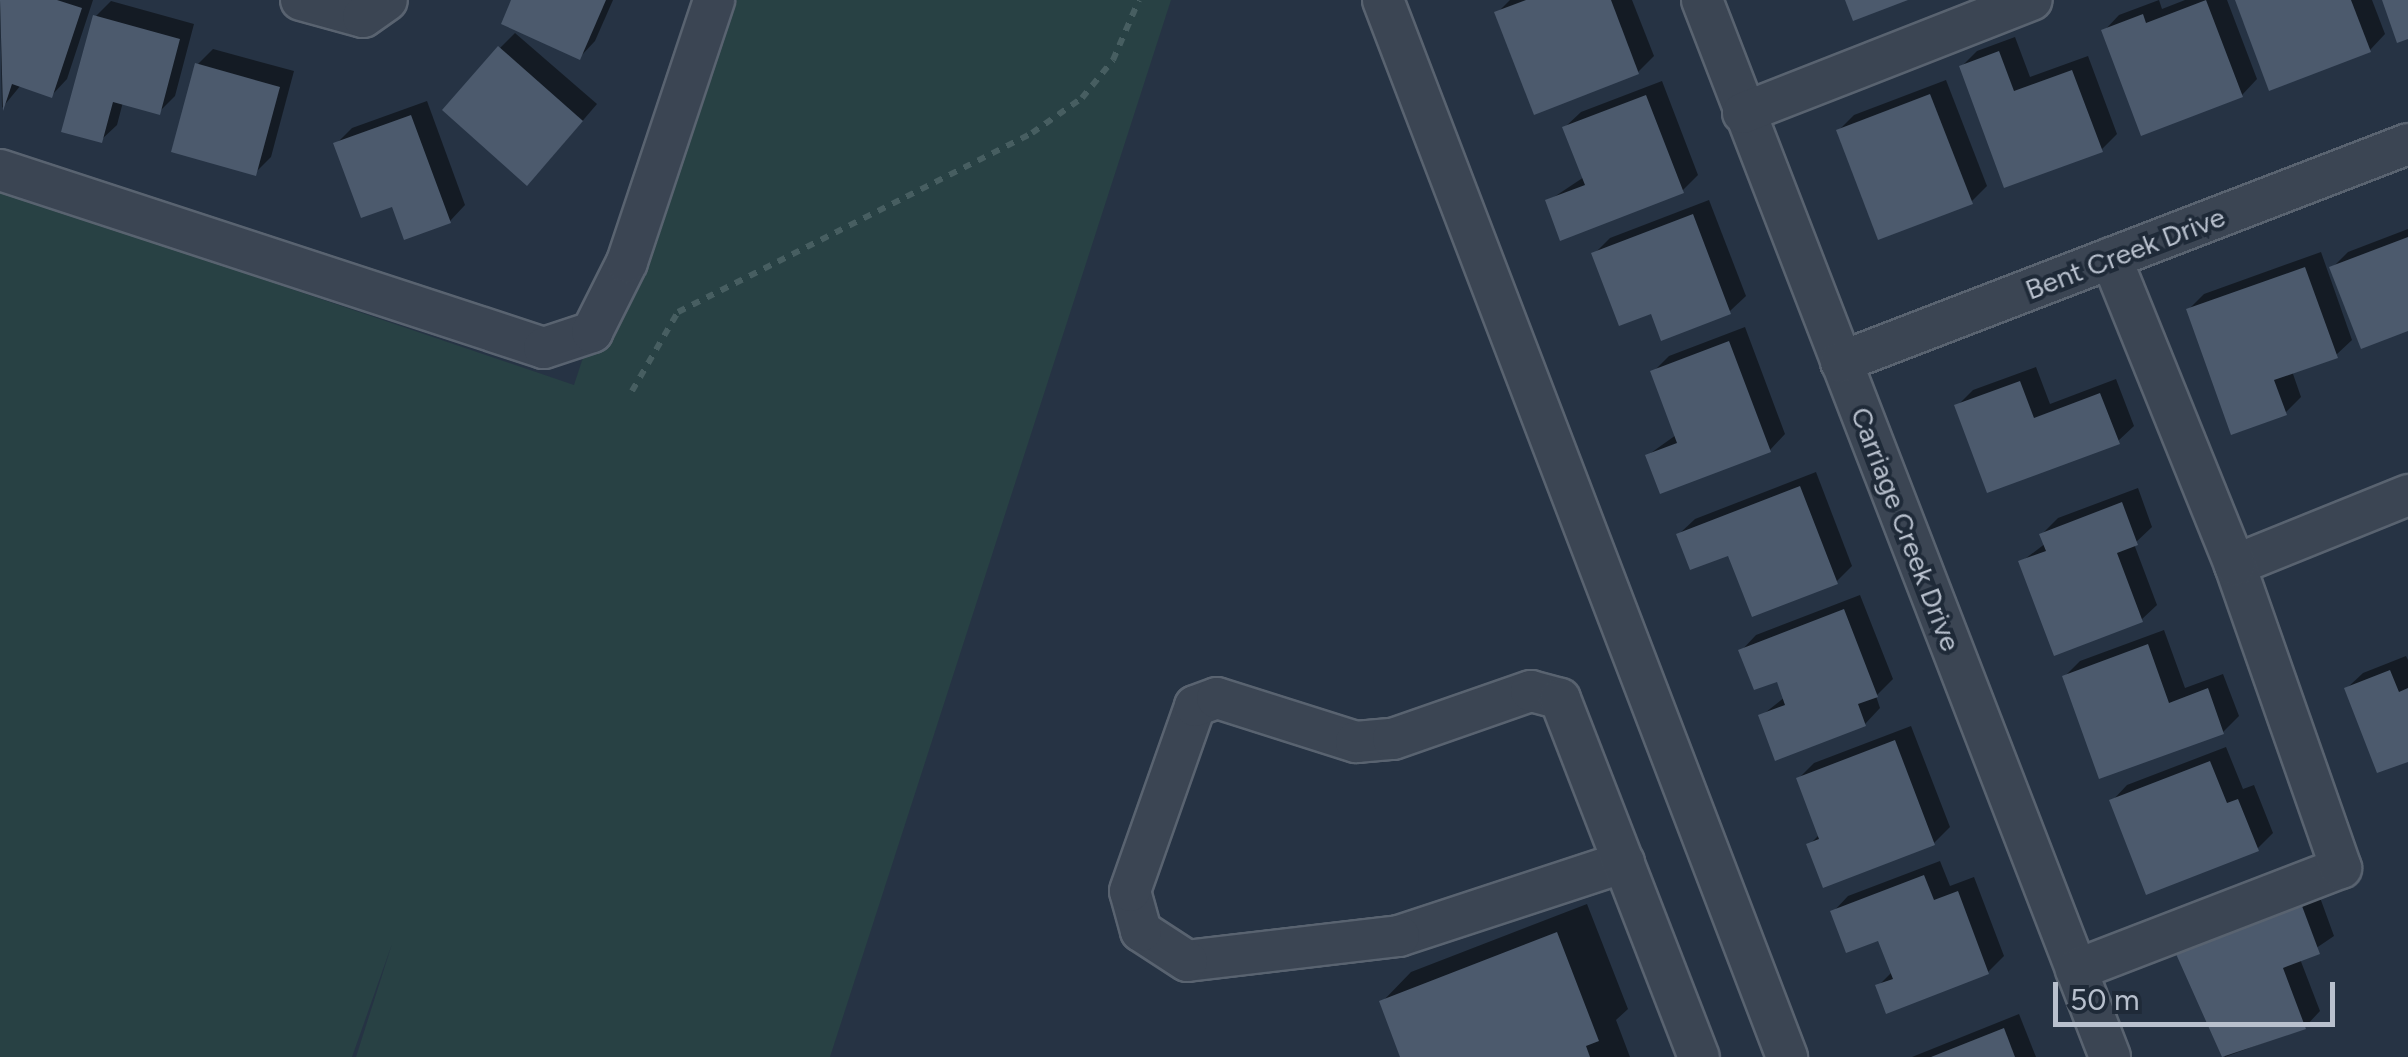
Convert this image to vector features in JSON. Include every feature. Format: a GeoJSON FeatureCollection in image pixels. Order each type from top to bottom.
{"type":"FeatureCollection","features":[{"type":"Feature","properties":{"kind":"street"},"geometry":{"type":"LineString","coordinates":[[301,0],[363,17],[387,0]]}},
{"type":"Feature","properties":{"kind":"street"},"geometry":{"type":"LineString","coordinates":[[0,170],[544,348],[592,332],[627,262],[714,0]]}},
{"type":"Feature","properties":{"kind":"street"},"geometry":{"type":"LineString","coordinates":[[1383,0],[1787,1057]]}},
{"type":"Feature","properties":{"kind":"street","name":"Carriage Creek Drive"},"geometry":{"type":"LineString","coordinates":[[1702,0],[2110,1057]]}},
{"type":"Feature","properties":{"kind":"street"},"geometry":{"type":"LineString","coordinates":[[1743,113],[1967,12],[2032,0]]}},
{"type":"Feature","properties":{"kind":"street","name":"Bent Creek Drive"},"geometry":{"type":"LineString","coordinates":[[1841,362],[2408,144]]}},
{"type":"Feature","properties":{"kind":"street"},"geometry":{"type":"LineString","coordinates":[[2076,970],[2341,868],[2235,566],[2111,258]]}},
{"type":"Feature","properties":{"kind":"street"},"geometry":{"type":"LineString","coordinates":[[2235,566],[2408,495]]}},
{"type":"Feature","properties":{"kind":"street"},"geometry":{"type":"LineString","coordinates":[[1624,862],[1399,936],[1187,962],[1141,931],[1130,891],[1195,706],[1217,698],[1356,742],[1393,738],[1531,691],[1560,699],[1624,862],[1699,1057]]}},
{"type":"Feature","properties":{"kind":"path"},"geometry":{"type":"LineString","coordinates":[[632,391],[678,312],[1032,133],[1082,98],[1113,60],[1139,0]]}},
{"type":"Feature","properties":{"kind":"green space"},"geometry":{"type":"Polygon","coordinates":[[[700,0],[1171,0],[830,1057],[356,1057],[392,944],[352,1057],[0,1057],[0,190],[574,385],[700,0]]]}},
{"type":"Feature","properties":{"kind":"building"},"geometry":{"type":"Polygon","coordinates":[[[0,0],[57,0],[82,8],[52,98],[12,84],[3,111],[0,0]]]}},
{"type":"Feature","properties":{"kind":"building"},"geometry":{"type":"Polygon","coordinates":[[[511,0],[606,0],[580,60],[501,24],[511,0]]]}},
{"type":"Feature","properties":{"kind":"building"},"geometry":{"type":"Polygon","coordinates":[[[1526,0],[1611,0],[1639,74],[1534,115],[1494,12],[1526,0]]]}},
{"type":"Feature","properties":{"kind":"building"},"geometry":{"type":"Polygon","coordinates":[[[1845,0],[1908,0],[1853,21],[1845,0]]]}},
{"type":"Feature","properties":{"kind":"building"},"geometry":{"type":"Polygon","coordinates":[[[2206,0],[2243,97],[2141,136],[2101,30],[2143,14],[2146,23],[2206,0]]]}},
{"type":"Feature","properties":{"kind":"building"},"geometry":{"type":"Polygon","coordinates":[[[2235,0],[2351,0],[2371,52],[2269,91],[2235,0]]]}},
{"type":"Feature","properties":{"kind":"building"},"geometry":{"type":"Polygon","coordinates":[[[2382,0],[2408,0],[2408,39],[2397,43],[2382,0]]]}},
{"type":"Feature","properties":{"kind":"building"},"geometry":{"type":"Polygon","coordinates":[[[93,15],[180,39],[160,115],[113,102],[102,143],[61,132],[93,15]]]}},
{"type":"Feature","properties":{"kind":"building"},"geometry":{"type":"Polygon","coordinates":[[[498,46],[583,121],[527,186],[442,110],[498,46]]]}},
{"type":"Feature","properties":{"kind":"building"},"geometry":{"type":"Polygon","coordinates":[[[1999,51],[2014,91],[2072,70],[2103,152],[2004,188],[1959,66],[1999,51]]]}},
{"type":"Feature","properties":{"kind":"building"},"geometry":{"type":"Polygon","coordinates":[[[195,63],[280,87],[256,176],[171,152],[195,63]]]}},
{"type":"Feature","properties":{"kind":"building"},"geometry":{"type":"Polygon","coordinates":[[[1930,94],[1973,204],[1878,240],[1836,130],[1930,94]]]}},
{"type":"Feature","properties":{"kind":"building"},"geometry":{"type":"Polygon","coordinates":[[[1646,95],[1684,193],[1560,241],[1545,200],[1585,185],[1562,127],[1646,95]]]}},
{"type":"Feature","properties":{"kind":"building"},"geometry":{"type":"Polygon","coordinates":[[[411,115],[451,223],[404,240],[392,207],[361,218],[333,143],[411,115]]]}},
{"type":"Feature","properties":{"kind":"building"},"geometry":{"type":"Polygon","coordinates":[[[1693,214],[1731,314],[1661,341],[1651,314],[1619,326],[1591,253],[1693,214]]]}},
{"type":"Feature","properties":{"kind":"building"},"geometry":{"type":"Polygon","coordinates":[[[2408,237],[2408,331],[2361,349],[2329,267],[2408,237]]]}},
{"type":"Feature","properties":{"kind":"building"},"geometry":{"type":"Polygon","coordinates":[[[2305,267],[2338,358],[2274,380],[2287,415],[2231,435],[2186,309],[2305,267]]]}},
{"type":"Feature","properties":{"kind":"building"},"geometry":{"type":"Polygon","coordinates":[[[1729,341],[1771,452],[1660,494],[1645,455],[1677,443],[1650,371],[1729,341]]]}},
{"type":"Feature","properties":{"kind":"building"},"geometry":{"type":"Polygon","coordinates":[[[2020,381],[2034,418],[2100,393],[2120,444],[1987,493],[1954,405],[2020,381]]]}},
{"type":"Feature","properties":{"kind":"building"},"geometry":{"type":"Polygon","coordinates":[[[1800,486],[1838,584],[1752,617],[1728,556],[1690,570],[1676,534],[1800,486]]]}},
{"type":"Feature","properties":{"kind":"building"},"geometry":{"type":"Polygon","coordinates":[[[2122,502],[2138,545],[2117,553],[2143,622],[2054,656],[2018,561],[2046,551],[2039,534],[2122,502]]]}},
{"type":"Feature","properties":{"kind":"building"},"geometry":{"type":"Polygon","coordinates":[[[1844,609],[1878,697],[1858,704],[1866,726],[1775,761],[1758,715],[1785,705],[1777,682],[1754,690],[1738,650],[1844,609]]]}},
{"type":"Feature","properties":{"kind":"building"},"geometry":{"type":"Polygon","coordinates":[[[2148,644],[2169,703],[2208,688],[2224,734],[2099,779],[2062,676],[2148,644]]]}},
{"type":"Feature","properties":{"kind":"building"},"geometry":{"type":"Polygon","coordinates":[[[2390,670],[2399,692],[2408,688],[2408,762],[2377,773],[2344,688],[2390,670]]]}},
{"type":"Feature","properties":{"kind":"building"},"geometry":{"type":"Polygon","coordinates":[[[1895,740],[1935,845],[1823,888],[1806,844],[1819,839],[1796,778],[1895,740]]]}},
{"type":"Feature","properties":{"kind":"building"},"geometry":{"type":"Polygon","coordinates":[[[2210,761],[2227,803],[2238,799],[2259,851],[2146,895],[2109,800],[2210,761]]]}},
{"type":"Feature","properties":{"kind":"building"},"geometry":{"type":"Polygon","coordinates":[[[1924,875],[1934,900],[1958,891],[1989,974],[1886,1014],[1875,985],[1893,979],[1878,941],[1846,953],[1830,911],[1924,875]]]}},
{"type":"Feature","properties":{"kind":"building"},"geometry":{"type":"Polygon","coordinates":[[[2302,906],[2320,954],[2283,968],[2306,1029],[2222,1057],[2176,954],[2302,906]]]}},
{"type":"Feature","properties":{"kind":"building"},"geometry":{"type":"Polygon","coordinates":[[[1557,932],[1599,1041],[1586,1046],[1590,1057],[1400,1057],[1379,1001],[1557,932]]]}},
{"type":"Feature","properties":{"kind":"building"},"geometry":{"type":"Polygon","coordinates":[[[2004,1028],[2015,1057],[1931,1057],[2004,1028]]]}}]}
